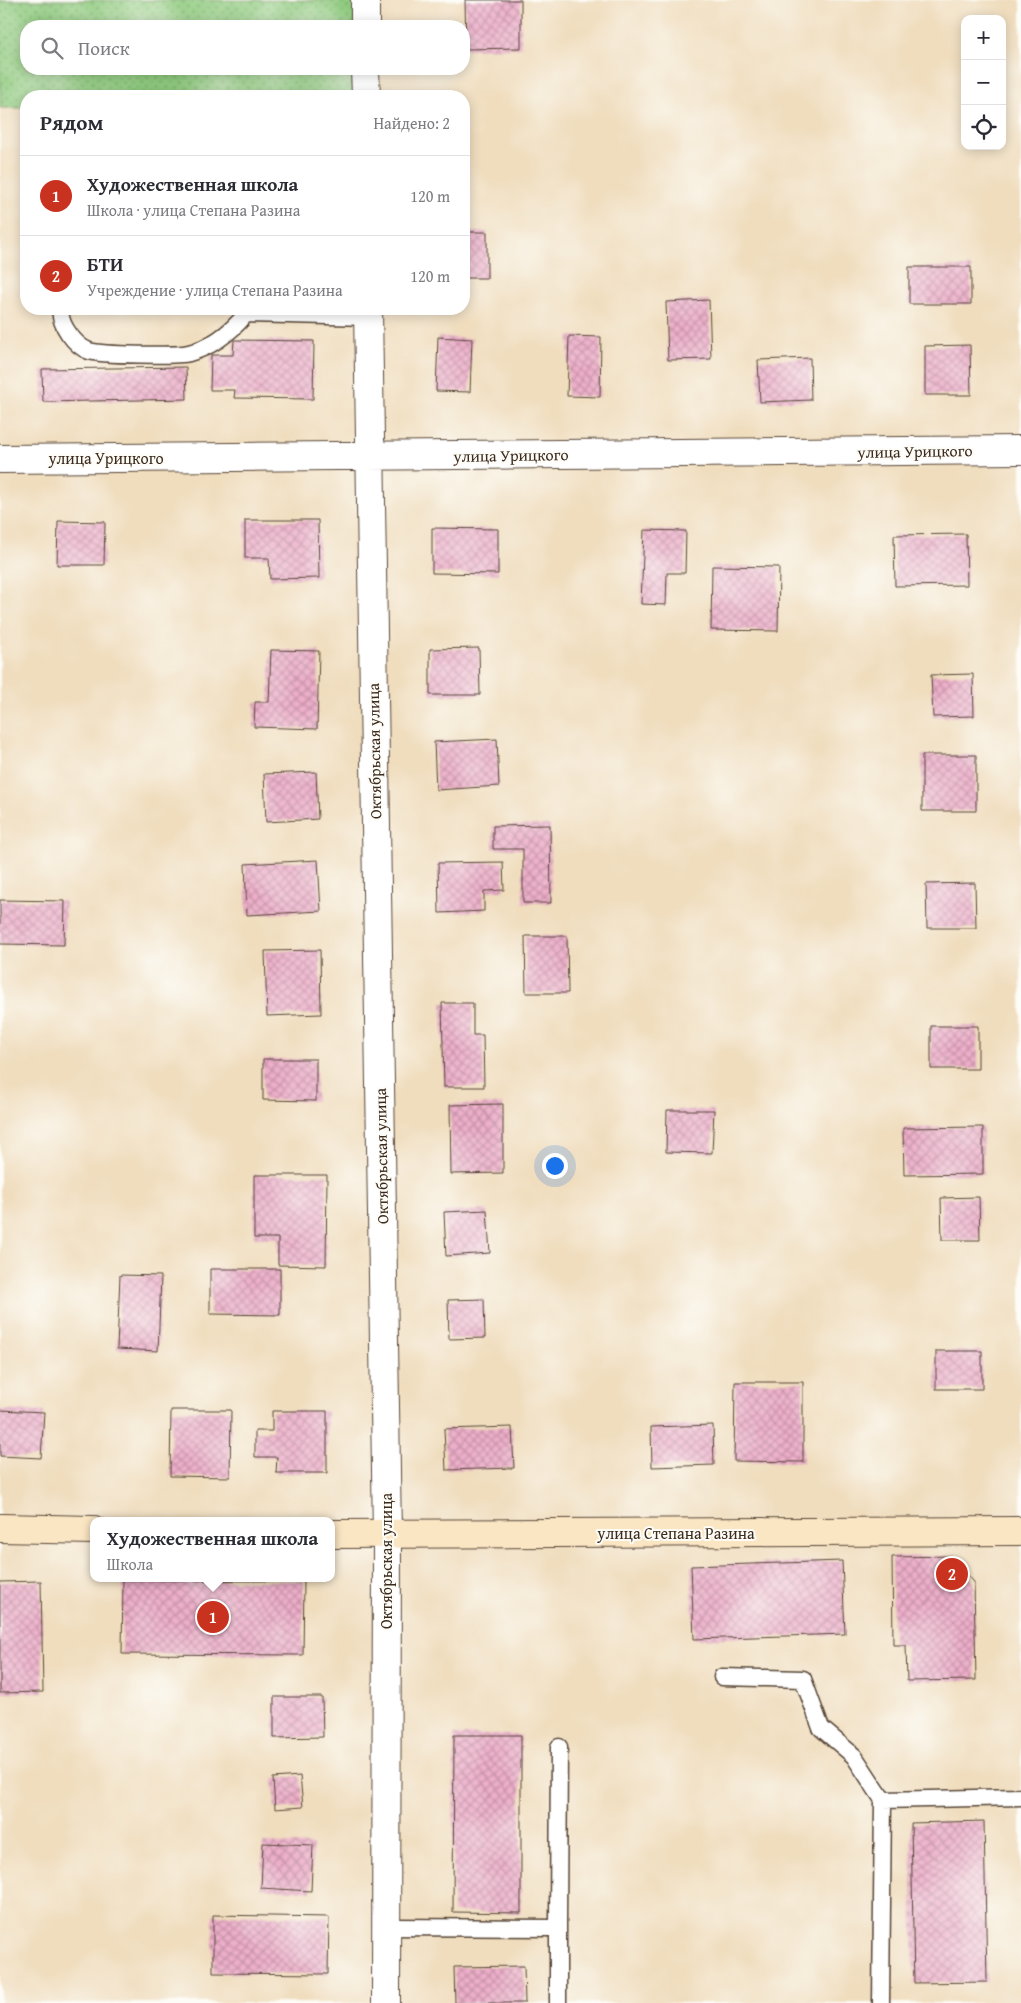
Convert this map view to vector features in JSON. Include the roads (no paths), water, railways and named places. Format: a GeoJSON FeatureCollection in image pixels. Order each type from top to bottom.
{"type":"FeatureCollection","features":[{"type":"Feature","properties":{"kind":"main road"},"geometry":{"type":"LineString","coordinates":[[0,1528],[90,1530]]}},
{"type":"Feature","properties":{"kind":"main road","name":"улица Степана Разина"},"geometry":{"type":"LineString","coordinates":[[335,1534],[1021,1531]]}},
{"type":"Feature","properties":{"kind":"street"},"geometry":{"type":"LineString","coordinates":[[364,0],[365,20]]}},
{"type":"Feature","properties":{"kind":"street"},"geometry":{"type":"LineString","coordinates":[[365,75],[366,90]]}},
{"type":"Feature","properties":{"kind":"street","name":"Октябрьская улица"},"geometry":{"type":"LineString","coordinates":[[368,315],[387,1535],[386,2003]]}},
{"type":"Feature","properties":{"kind":"street","name":"улица Урицкого"},"geometry":{"type":"LineString","coordinates":[[0,459],[1021,450]]}},
{"type":"Feature","properties":{"kind":"lane"},"geometry":{"type":"LineString","coordinates":[[60,315],[68,334],[88,351],[118,354],[188,354],[213,343],[234,328],[242,315]]}},
{"type":"Feature","properties":{"kind":"lane"},"geometry":{"type":"LineString","coordinates":[[722,1677],[803,1678],[821,1728],[854,1756],[883,1800],[881,2003]]}},
{"type":"Feature","properties":{"kind":"lane"},"geometry":{"type":"LineString","coordinates":[[558,2003],[559,1747]]}},
{"type":"Feature","properties":{"kind":"lane"},"geometry":{"type":"LineString","coordinates":[[883,1800],[1021,1797]]}},
{"type":"Feature","properties":{"kind":"lane"},"geometry":{"type":"LineString","coordinates":[[387,1927],[558,1928]]}},
{"type":"Feature","properties":{"kind":"place","name":"БТИ"},"geometry":{"type":"Point","coordinates":[952,1574]}},
{"type":"Feature","properties":{"kind":"place","name":"Художественная школа"},"geometry":{"type":"Point","coordinates":[213,1617]}}]}
